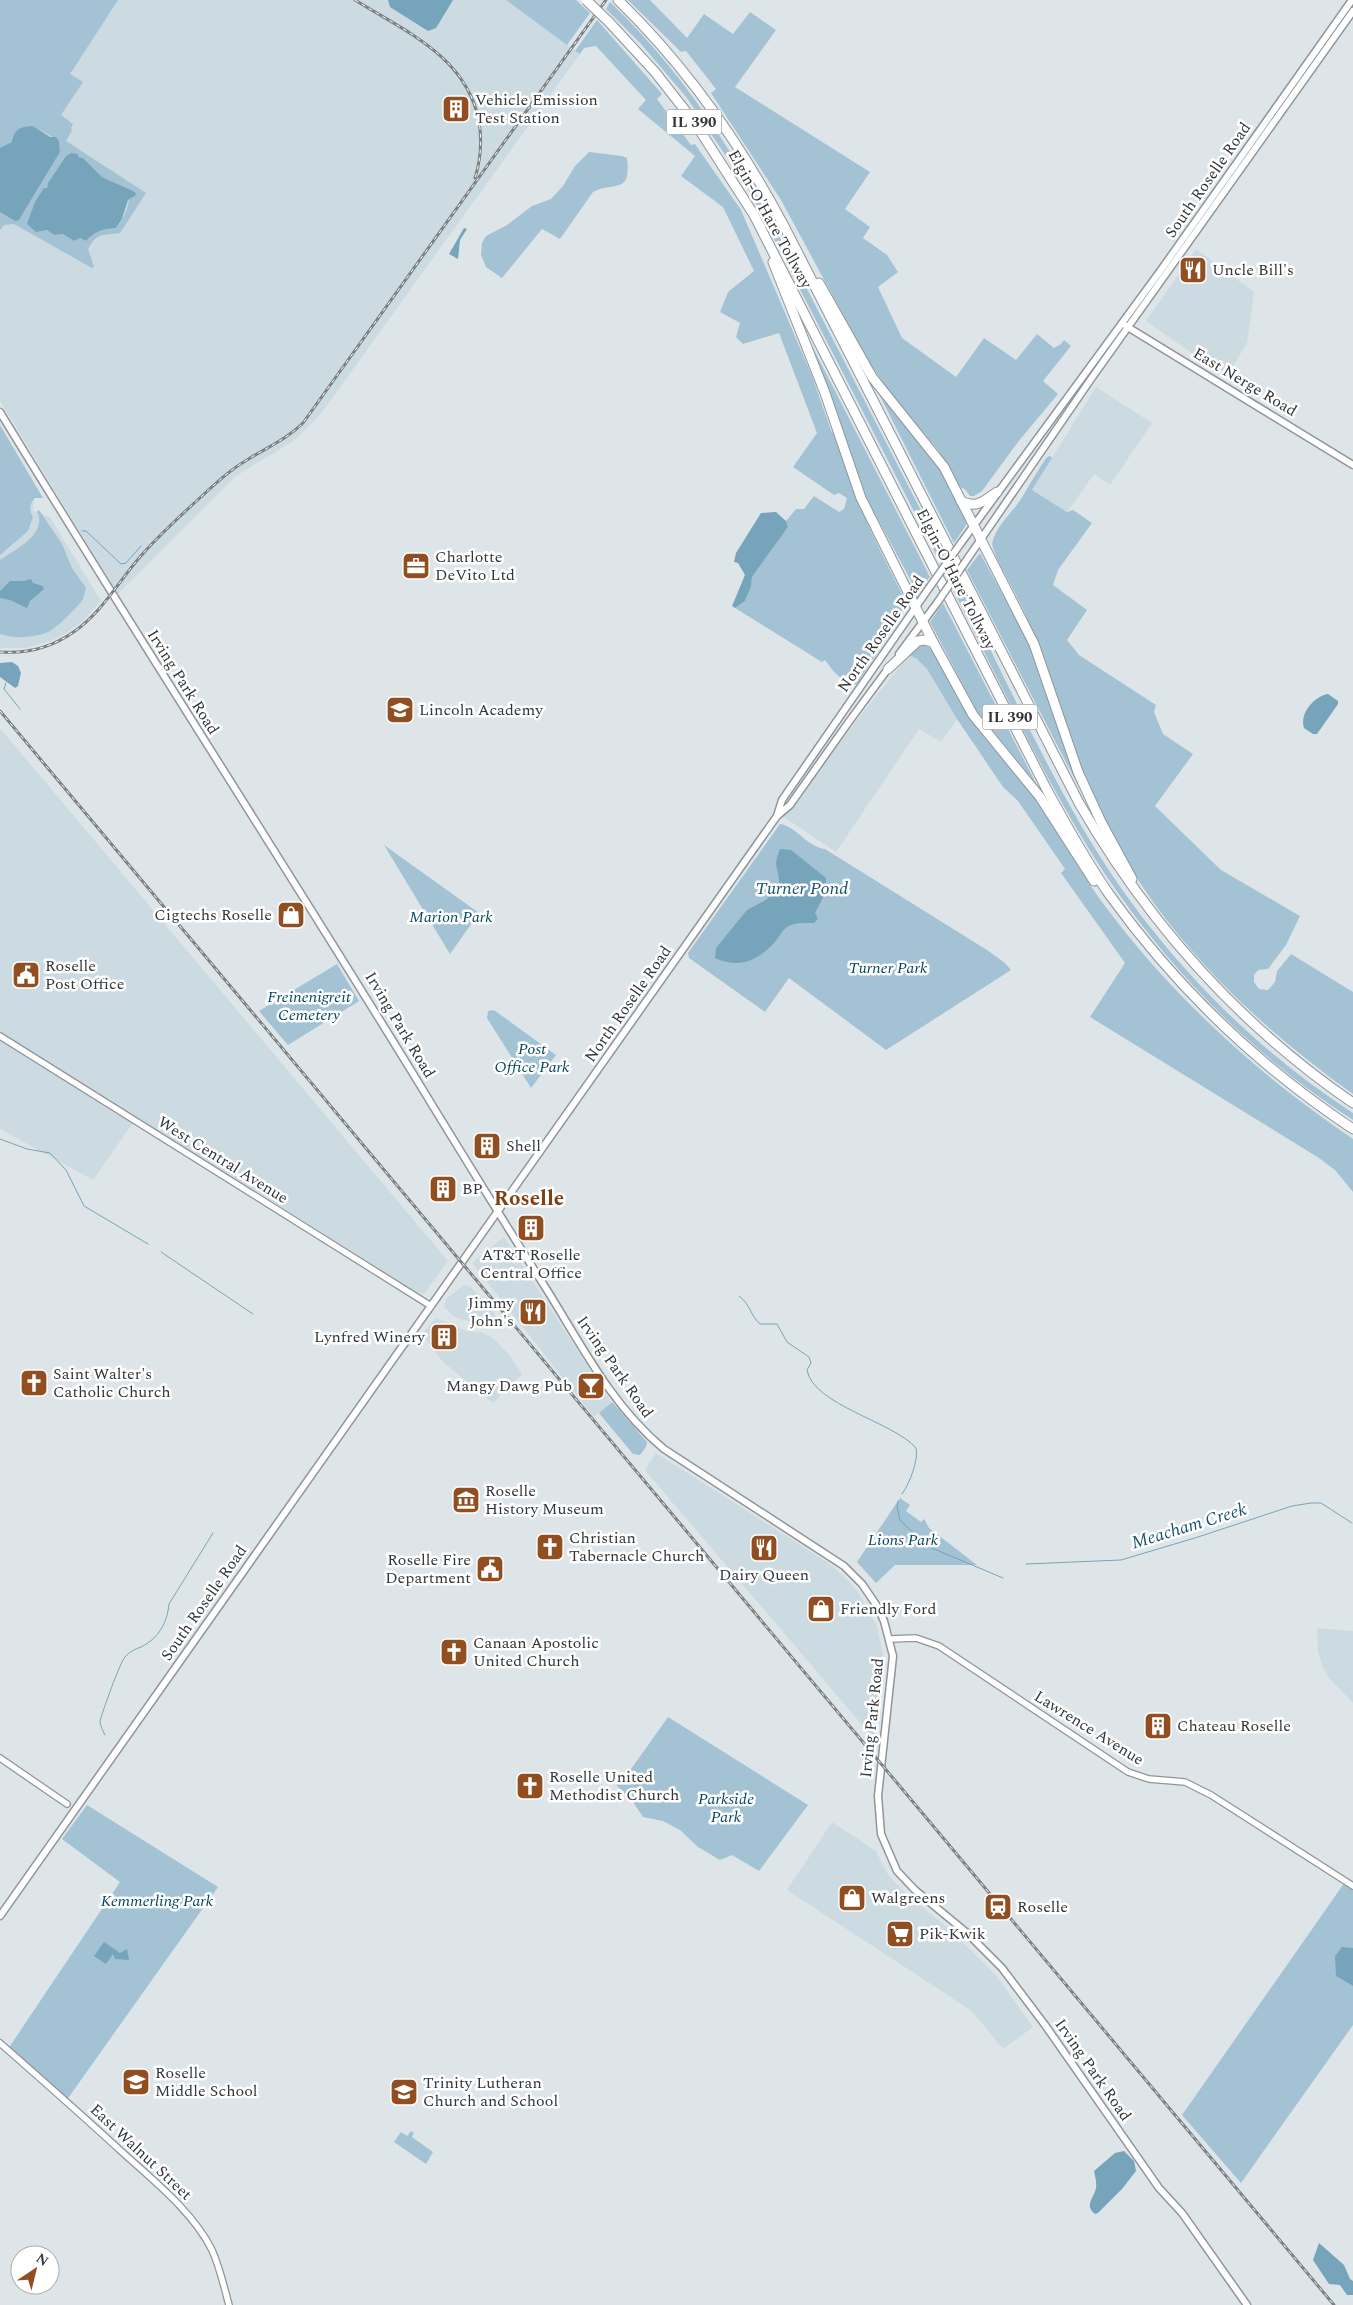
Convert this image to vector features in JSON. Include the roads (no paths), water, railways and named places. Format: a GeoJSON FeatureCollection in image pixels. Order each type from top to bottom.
{"type":"FeatureCollection","features":[{"type":"Feature","properties":{"kind":"highway","name":"Elgin-O'Hare Tollway"},"geometry":{"type":"LineString","coordinates":[[586,0],[655,72],[695,123],[738,188],[763,233],[1047,790],[1071,834],[1108,893],[1157,956],[1217,1021],[1292,1086],[1353,1129]]}},
{"type":"Feature","properties":{"kind":"highway","name":"Elgin-O'Hare Tollway"},"geometry":{"type":"LineString","coordinates":[[620,2],[668,54],[724,124],[767,194],[1079,803],[1104,846],[1139,897],[1186,956],[1243,1015],[1289,1055],[1353,1103]]}},
{"type":"Feature","properties":{"kind":"highway"},"geometry":{"type":"LineString","coordinates":[[763,233],[775,269],[825,393],[861,498],[934,642],[973,715],[1040,797],[1093,880],[1108,893]]}},
{"type":"Feature","properties":{"kind":"highway"},"geometry":{"type":"LineString","coordinates":[[809,274],[822,286],[872,377],[934,452],[982,539],[1034,644],[1066,743],[1089,799],[1130,875],[1139,897]]}},
{"type":"Feature","properties":{"kind":"highway"},"geometry":{"type":"LineString","coordinates":[[961,500],[968,505],[978,505],[997,492]]}},
{"type":"Feature","properties":{"kind":"highway"},"geometry":{"type":"LineString","coordinates":[[888,669],[918,640],[934,642]]}},
{"type":"Feature","properties":{"kind":"main road","name":"South Roselle Road"},"geometry":{"type":"LineString","coordinates":[[1085,375],[1352,0]]}},
{"type":"Feature","properties":{"kind":"main road","name":"South Roselle Road"},"geometry":{"type":"LineString","coordinates":[[1091,379],[1353,12]]}},
{"type":"Feature","properties":{"kind":"main road","name":"East Nerge Road"},"geometry":{"type":"LineString","coordinates":[[1121,324],[1353,465]]}},
{"type":"Feature","properties":{"kind":"main road","name":"North Roselle Road"},"geometry":{"type":"LineString","coordinates":[[778,816],[782,800],[929,588],[997,492],[1085,375]]}},
{"type":"Feature","properties":{"kind":"main road","name":"North Roselle Road"},"geometry":{"type":"LineString","coordinates":[[431,1306],[778,816],[790,805],[844,728],[937,603],[1091,379]]}},
{"type":"Feature","properties":{"kind":"main road","name":"Irving Park Road"},"geometry":{"type":"LineString","coordinates":[[0,412],[156,665],[311,906],[591,1363],[616,1400],[641,1430],[664,1449],[844,1566],[862,1584],[875,1602],[884,1620],[893,1656],[880,1776],[878,1814],[881,1834],[897,1871],[915,1890],[967,1933],[1002,1968],[1046,2027],[1159,2188],[1182,2213],[1247,2305]]}},
{"type":"Feature","properties":{"kind":"main road","name":"South Roselle Road"},"geometry":{"type":"LineString","coordinates":[[0,1916],[431,1306]]}},
{"type":"Feature","properties":{"kind":"street","name":"West Central Avenue"},"geometry":{"type":"LineString","coordinates":[[0,1036],[431,1306]]}},
{"type":"Feature","properties":{"kind":"street","name":"Lawrence Avenue"},"geometry":{"type":"LineString","coordinates":[[890,1639],[916,1638],[931,1642],[1128,1772],[1149,1779],[1185,1782],[1211,1795],[1353,1886]]}},
{"type":"Feature","properties":{"kind":"street"},"geometry":{"type":"LineString","coordinates":[[0,1758],[67,1804]]}},
{"type":"Feature","properties":{"kind":"street","name":"East Walnut Street"},"geometry":{"type":"LineString","coordinates":[[0,2043],[44,2080],[142,2170],[190,2219],[212,2250],[229,2305]]}},
{"type":"Feature","properties":{"kind":"water"},"geometry":{"type":"Polygon","coordinates":[[[388,0],[453,0],[436,28],[428,31],[390,7],[388,0]]]}},
{"type":"Feature","properties":{"kind":"water"},"geometry":{"type":"Polygon","coordinates":[[[33,126],[50,137],[56,137],[59,141],[60,152],[19,220],[15,221],[0,212],[0,148],[12,142],[16,131],[33,126]]]}},
{"type":"Feature","properties":{"kind":"water"},"geometry":{"type":"Polygon","coordinates":[[[71,153],[83,158],[102,177],[135,192],[136,195],[128,200],[122,219],[116,228],[99,231],[86,241],[80,238],[74,241],[63,234],[54,235],[47,230],[36,232],[27,224],[35,202],[44,188],[47,188],[48,183],[66,156],[71,153]]]}},
{"type":"Feature","properties":{"kind":"water"},"geometry":{"type":"Polygon","coordinates":[[[464,228],[467,229],[460,240],[458,259],[449,254],[464,228]]]}},
{"type":"Feature","properties":{"kind":"water"},"geometry":{"type":"Polygon","coordinates":[[[776,512],[786,521],[788,527],[752,577],[751,587],[745,601],[735,608],[732,606],[745,575],[738,563],[734,562],[736,553],[761,513],[776,512]]]}},
{"type":"Feature","properties":{"kind":"water"},"geometry":{"type":"Polygon","coordinates":[[[31,579],[33,583],[43,586],[44,589],[30,601],[27,608],[10,600],[0,598],[0,591],[10,581],[31,579]]]}},
{"type":"Feature","properties":{"kind":"water"},"geometry":{"type":"Polygon","coordinates":[[[12,662],[18,666],[21,673],[18,686],[15,688],[0,677],[0,663],[12,662]]]}},
{"type":"Feature","properties":{"kind":"water"},"geometry":{"type":"Polygon","coordinates":[[[1328,694],[1338,701],[1338,704],[1317,734],[1313,734],[1304,728],[1304,717],[1313,702],[1328,694]]]}},
{"type":"Feature","properties":{"kind":"water","name":"Turner Pond"},"geometry":{"type":"Polygon","coordinates":[[[780,849],[791,850],[826,878],[826,892],[815,913],[818,919],[814,923],[790,925],[783,930],[768,949],[754,959],[732,963],[715,958],[716,948],[747,910],[766,900],[779,884],[776,864],[780,849]]]}},
{"type":"Feature","properties":{"kind":"water"},"geometry":{"type":"Polygon","coordinates":[[[104,1942],[120,1953],[127,1949],[129,1960],[115,1959],[113,1954],[106,1964],[94,1956],[104,1942]]]}},
{"type":"Feature","properties":{"kind":"water"},"geometry":{"type":"Polygon","coordinates":[[[1342,1947],[1353,1948],[1353,1986],[1336,1976],[1335,1956],[1342,1947]]]}},
{"type":"Feature","properties":{"kind":"water"},"geometry":{"type":"Polygon","coordinates":[[[1124,2151],[1134,2161],[1136,2171],[1122,2189],[1095,2214],[1090,2208],[1096,2186],[1094,2171],[1115,2153],[1124,2151]]]}},
{"type":"Feature","properties":{"kind":"water"},"geometry":{"type":"Polygon","coordinates":[[[1319,2243],[1344,2265],[1350,2279],[1353,2281],[1353,2295],[1347,2295],[1340,2285],[1329,2284],[1313,2260],[1319,2243]]]}},
{"type":"Feature","properties":{"kind":"waterway"},"geometry":{"type":"LineString","coordinates":[[82,531],[86,531],[121,564],[126,563],[141,546]]}},
{"type":"Feature","properties":{"kind":"waterway"},"geometry":{"type":"LineString","coordinates":[[6,683],[4,689],[20,709]]}},
{"type":"Feature","properties":{"kind":"waterway"},"geometry":{"type":"LineString","coordinates":[[0,1139],[27,1149],[50,1153],[66,1170],[84,1206],[148,1244]]}},
{"type":"Feature","properties":{"kind":"waterway"},"geometry":{"type":"LineString","coordinates":[[161,1252],[253,1314]]}},
{"type":"Feature","properties":{"kind":"waterway","name":"Meacham Creek"},"geometry":{"type":"LineString","coordinates":[[739,1296],[760,1324],[777,1324],[787,1342],[809,1357],[811,1363],[807,1370],[813,1382],[823,1393],[838,1403],[891,1430],[916,1448],[917,1453],[913,1472],[902,1494]]}},
{"type":"Feature","properties":{"kind":"waterway","name":"Meacham Creek"},"geometry":{"type":"LineString","coordinates":[[898,1501],[897,1507],[900,1520],[927,1546],[1003,1578]]}},
{"type":"Feature","properties":{"kind":"waterway","name":"Meacham Creek"},"geometry":{"type":"LineString","coordinates":[[1026,1564],[1121,1560],[1292,1506],[1311,1503],[1321,1503],[1352,1523]]}},
{"type":"Feature","properties":{"kind":"waterway"},"geometry":{"type":"LineString","coordinates":[[105,1735],[100,1721],[111,1688],[125,1657],[130,1652],[153,1639],[161,1629],[169,1604],[213,1533]]}},
{"type":"Feature","properties":{"kind":"railway"},"geometry":{"type":"LineString","coordinates":[[355,0],[431,48],[448,63],[461,79],[472,98],[479,121],[480,150],[475,178]]}},
{"type":"Feature","properties":{"kind":"railway"},"geometry":{"type":"LineString","coordinates":[[0,652],[20,652],[39,648],[67,637],[75,631],[94,615],[132,566],[155,541],[213,486],[235,468],[283,439],[303,423],[606,0]]}},
{"type":"Feature","properties":{"kind":"railway"},"geometry":{"type":"LineString","coordinates":[[0,711],[1334,2305]]}},
{"type":"Feature","properties":{"kind":"place","name":"Vehicle Emission Test Station"},"geometry":{"type":"Point","coordinates":[456,109]}},
{"type":"Feature","properties":{"kind":"place","name":"Uncle Bill's"},"geometry":{"type":"Point","coordinates":[1193,270]}},
{"type":"Feature","properties":{"kind":"place","name":"Charlotte DeVito Ltd"},"geometry":{"type":"Point","coordinates":[416,566]}},
{"type":"Feature","properties":{"kind":"place","name":"Lincoln Academy"},"geometry":{"type":"Point","coordinates":[400,710]}},
{"type":"Feature","properties":{"kind":"place","name":"Cigtechs Roselle"},"geometry":{"type":"Point","coordinates":[291,915]}},
{"type":"Feature","properties":{"kind":"place","name":"Roselle Post Office"},"geometry":{"type":"Point","coordinates":[26,975]}},
{"type":"Feature","properties":{"kind":"place","name":"Shell"},"geometry":{"type":"Point","coordinates":[487,1146]}},
{"type":"Feature","properties":{"kind":"place","name":"BP"},"geometry":{"type":"Point","coordinates":[443,1189]}},
{"type":"Feature","properties":{"kind":"place","name":"AT&T Roselle Central Office"},"geometry":{"type":"Point","coordinates":[531,1228]}},
{"type":"Feature","properties":{"kind":"place","name":"Jimmy John's"},"geometry":{"type":"Point","coordinates":[533,1312]}},
{"type":"Feature","properties":{"kind":"place","name":"Lynfred Winery"},"geometry":{"type":"Point","coordinates":[444,1337]}},
{"type":"Feature","properties":{"kind":"place","name":"Saint Walter's Catholic Church"},"geometry":{"type":"Point","coordinates":[34,1383]}},
{"type":"Feature","properties":{"kind":"place","name":"Mangy Dawg Pub"},"geometry":{"type":"Point","coordinates":[591,1386]}},
{"type":"Feature","properties":{"kind":"place","name":"Roselle History Museum"},"geometry":{"type":"Point","coordinates":[466,1500]}},
{"type":"Feature","properties":{"kind":"place","name":"Christian Tabernacle Church"},"geometry":{"type":"Point","coordinates":[550,1547]}},
{"type":"Feature","properties":{"kind":"place","name":"Dairy Queen"},"geometry":{"type":"Point","coordinates":[764,1548]}},
{"type":"Feature","properties":{"kind":"place","name":"Roselle Fire Department"},"geometry":{"type":"Point","coordinates":[490,1569]}},
{"type":"Feature","properties":{"kind":"place","name":"Friendly Ford"},"geometry":{"type":"Point","coordinates":[821,1609]}},
{"type":"Feature","properties":{"kind":"place","name":"Canaan Apostolic United Church"},"geometry":{"type":"Point","coordinates":[454,1652]}},
{"type":"Feature","properties":{"kind":"place","name":"Chateau Roselle"},"geometry":{"type":"Point","coordinates":[1158,1726]}},
{"type":"Feature","properties":{"kind":"place","name":"Roselle United Methodist Church"},"geometry":{"type":"Point","coordinates":[530,1786]}},
{"type":"Feature","properties":{"kind":"place","name":"Walgreens"},"geometry":{"type":"Point","coordinates":[852,1898]}},
{"type":"Feature","properties":{"kind":"place","name":"Roselle"},"geometry":{"type":"Point","coordinates":[998,1907]}},
{"type":"Feature","properties":{"kind":"place","name":"Pik-Kwik"},"geometry":{"type":"Point","coordinates":[900,1934]}},
{"type":"Feature","properties":{"kind":"place","name":"Roselle Middle School"},"geometry":{"type":"Point","coordinates":[136,2082]}},
{"type":"Feature","properties":{"kind":"place","name":"Trinity Lutheran Church and School"},"geometry":{"type":"Point","coordinates":[404,2092]}},
{"type":"Feature","properties":{"kind":"district","name":"Roselle"},"geometry":{"type":"Point","coordinates":[529,1199]}},
{"type":"Feature","properties":{"kind":"park label","name":"Marion Park"},"geometry":{"type":"Point","coordinates":[451,917]}},
{"type":"Feature","properties":{"kind":"park label","name":"Turner Park"},"geometry":{"type":"Point","coordinates":[888,968]}},
{"type":"Feature","properties":{"kind":"park label","name":"Freinenigreit Cemetery"},"geometry":{"type":"Point","coordinates":[309,1006]}},
{"type":"Feature","properties":{"kind":"park label","name":"Post Office Park"},"geometry":{"type":"Point","coordinates":[532,1058]}},
{"type":"Feature","properties":{"kind":"park label","name":"Lions Park"},"geometry":{"type":"Point","coordinates":[903,1540]}},
{"type":"Feature","properties":{"kind":"park label","name":"Parkside Park"},"geometry":{"type":"Point","coordinates":[726,1808]}},
{"type":"Feature","properties":{"kind":"park label","name":"Kemmerling Park"},"geometry":{"type":"Point","coordinates":[157,1901]}}]}
